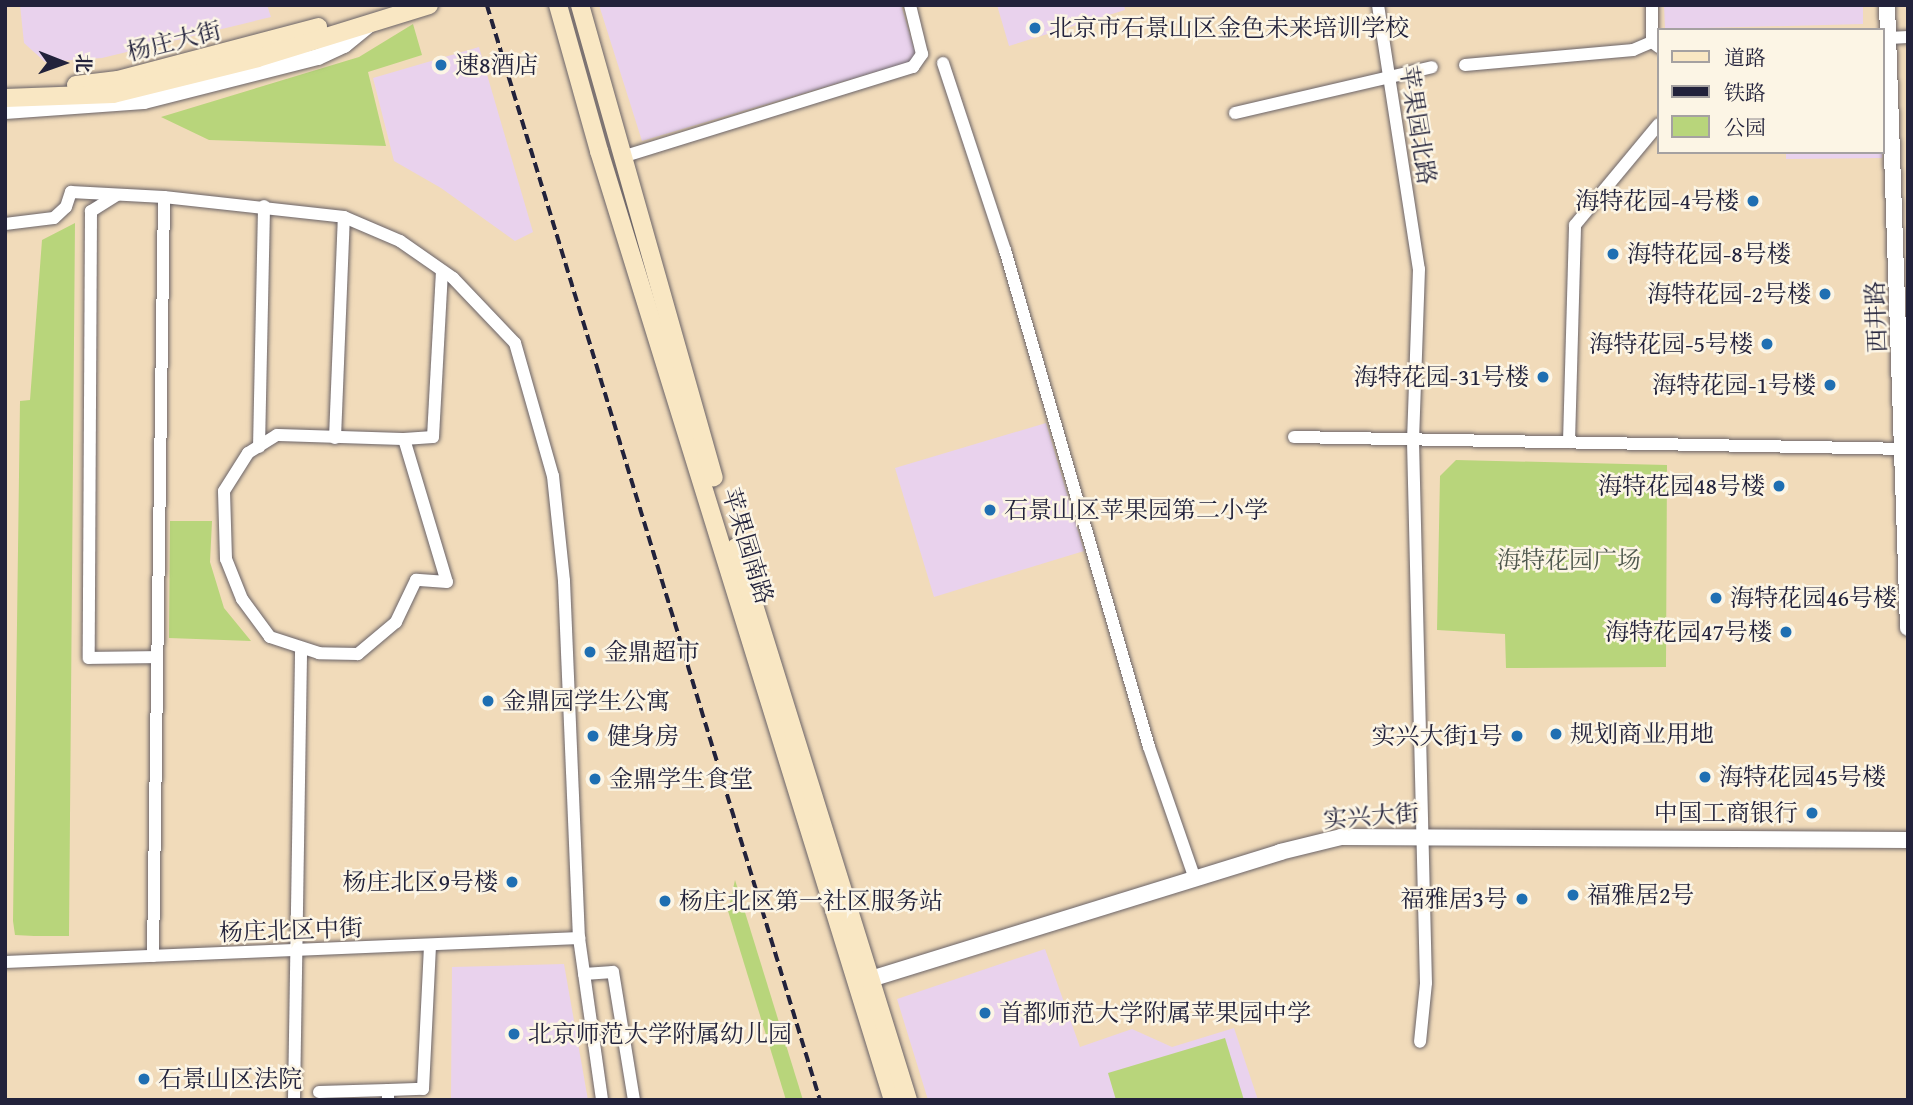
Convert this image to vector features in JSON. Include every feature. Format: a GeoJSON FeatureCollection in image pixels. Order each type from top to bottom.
{"type":"FeatureCollection","features":[{"type":"Feature","properties":{"kind":"main road","name":"杨庄大街"},"geometry":{"type":"LineString","coordinates":[[5,87],[118,80],[391,5]]}},
{"type":"Feature","properties":{"kind":"main road","name":"杨庄大街"},"geometry":{"type":"LineString","coordinates":[[5,99],[113,94],[258,58],[429,5]]}},
{"type":"Feature","properties":{"kind":"main road","name":"苹果园南路"},"geometry":{"type":"LineString","coordinates":[[558,5],[603,164],[865,981],[908,1100]]}},
{"type":"Feature","properties":{"kind":"main road","name":"苹果园南路"},"geometry":{"type":"LineString","coordinates":[[580,5],[715,478],[865,981],[893,1100]]}},
{"type":"Feature","properties":{"kind":"street"},"geometry":{"type":"LineString","coordinates":[[622,157],[914,67],[922,54],[910,5]]}},
{"type":"Feature","properties":{"kind":"street","name":"苹果园北路"},"geometry":{"type":"LineString","coordinates":[[1378,5],[1417,252],[1413,441],[1426,983],[1420,1042]]}},
{"type":"Feature","properties":{"kind":"street"},"geometry":{"type":"LineString","coordinates":[[1465,65],[1633,50],[1656,45],[1652,5]]}},
{"type":"Feature","properties":{"kind":"street","name":"西井路"},"geometry":{"type":"LineString","coordinates":[[1887,5],[1905,449],[1908,628]]}},
{"type":"Feature","properties":{"kind":"street","name":"杨庄大街"},"geometry":{"type":"LineString","coordinates":[[5,111],[144,101],[318,57],[345,45],[372,23]]}},
{"type":"Feature","properties":{"kind":"street"},"geometry":{"type":"LineString","coordinates":[[1889,38],[1908,37]]}},
{"type":"Feature","properties":{"kind":"street"},"geometry":{"type":"LineString","coordinates":[[943,63],[1005,250],[1149,747],[1195,879]]}},
{"type":"Feature","properties":{"kind":"street"},"geometry":{"type":"LineString","coordinates":[[1236,113],[1432,67]]}},
{"type":"Feature","properties":{"kind":"street"},"geometry":{"type":"LineString","coordinates":[[1569,442],[1575,225],[1658,125]]}},
{"type":"Feature","properties":{"kind":"street"},"geometry":{"type":"LineString","coordinates":[[5,224],[54,218],[66,207],[71,192],[164,197],[189,203],[264,206],[344,217],[400,241],[442,271],[515,343],[553,476],[564,582],[579,938],[602,1100]]}},
{"type":"Feature","properties":{"kind":"street"},"geometry":{"type":"LineString","coordinates":[[117,195],[91,211],[89,658],[157,657]]}},
{"type":"Feature","properties":{"kind":"street"},"geometry":{"type":"LineString","coordinates":[[153,956],[164,197]]}},
{"type":"Feature","properties":{"kind":"street"},"geometry":{"type":"LineString","coordinates":[[259,447],[264,206]]}},
{"type":"Feature","properties":{"kind":"street"},"geometry":{"type":"LineString","coordinates":[[335,438],[344,217]]}},
{"type":"Feature","properties":{"kind":"street"},"geometry":{"type":"LineString","coordinates":[[404,439],[447,582],[416,580],[396,622],[358,654],[301,648],[270,637],[242,599],[226,558],[224,491],[248,453],[277,435],[433,438],[442,271]]}},
{"type":"Feature","properties":{"kind":"street"},"geometry":{"type":"LineString","coordinates":[[1294,437],[1905,449]]}},
{"type":"Feature","properties":{"kind":"street"},"geometry":{"type":"LineString","coordinates":[[294,1100],[301,648]]}},
{"type":"Feature","properties":{"kind":"street","name":"实兴大街"},"geometry":{"type":"LineString","coordinates":[[865,981],[1341,837],[1421,835],[1908,840]]}},
{"type":"Feature","properties":{"kind":"street","name":"杨庄北区中街"},"geometry":{"type":"LineString","coordinates":[[5,962],[579,938]]}},
{"type":"Feature","properties":{"kind":"street"},"geometry":{"type":"LineString","coordinates":[[319,1092],[423,1094],[430,945]]}},
{"type":"Feature","properties":{"kind":"street"},"geometry":{"type":"LineString","coordinates":[[584,974],[613,972],[634,1100]]}},
{"type":"Feature","properties":{"kind":"shaded area"},"geometry":{"type":"Polygon","coordinates":[[[20,5],[267,5],[271,17],[102,58],[45,62],[24,43],[20,5]]]}},
{"type":"Feature","properties":{"kind":"shaded area"},"geometry":{"type":"Polygon","coordinates":[[[599,5],[901,5],[915,52],[912,61],[642,141],[599,5]]]}},
{"type":"Feature","properties":{"kind":"shaded area","name":"北京市石景山区金色未来培训学校"},"geometry":{"type":"Polygon","coordinates":[[[997,5],[1124,5],[1125,10],[1009,46],[997,5]]]}},
{"type":"Feature","properties":{"kind":"shaded area"},"geometry":{"type":"Polygon","coordinates":[[[1664,5],[1863,5],[1863,24],[1665,28],[1664,5]]]}},
{"type":"Feature","properties":{"kind":"shaded area"},"geometry":{"type":"Polygon","coordinates":[[[479,47],[533,232],[515,241],[441,188],[394,161],[373,78],[479,47]]]}},
{"type":"Feature","properties":{"kind":"shaded area"},"geometry":{"type":"Polygon","coordinates":[[[1786,154],[1882,154],[1882,158],[1786,159],[1786,154]]]}},
{"type":"Feature","properties":{"kind":"shaded area","name":"石景山区苹果园第二小学"},"geometry":{"type":"Polygon","coordinates":[[[1046,423],[1084,551],[934,597],[895,468],[1046,423]]]}},
{"type":"Feature","properties":{"kind":"shaded area","name":"首都师范大学附属苹果园中学"},"geometry":{"type":"Polygon","coordinates":[[[1045,949],[1080,1047],[1132,1029],[1172,1047],[1234,1028],[1258,1100],[928,1100],[897,999],[1045,949]]]}},
{"type":"Feature","properties":{"kind":"shaded area","name":"北京师范大学附属幼儿园"},"geometry":{"type":"Polygon","coordinates":[[[564,964],[588,1100],[451,1100],[452,967],[564,964]]]}},
{"type":"Feature","properties":{"kind":"green space"},"geometry":{"type":"Polygon","coordinates":[[[413,24],[422,55],[368,72],[386,146],[209,140],[161,117],[359,57],[413,24]]]}},
{"type":"Feature","properties":{"kind":"green space"},"geometry":{"type":"Polygon","coordinates":[[[75,223],[69,936],[15,935],[13,921],[20,401],[30,400],[42,240],[75,223]]]}},
{"type":"Feature","properties":{"kind":"green space","name":"海特花园广场"},"geometry":{"type":"Polygon","coordinates":[[[1456,460],[1667,465],[1666,667],[1506,668],[1505,634],[1437,630],[1440,476],[1456,460]]]}},
{"type":"Feature","properties":{"kind":"green space"},"geometry":{"type":"Polygon","coordinates":[[[170,521],[212,521],[210,562],[224,608],[251,641],[169,638],[170,521]]]}},
{"type":"Feature","properties":{"kind":"green space"},"geometry":{"type":"Polygon","coordinates":[[[735,880],[803,1100],[786,1100],[728,911],[735,880]]]}},
{"type":"Feature","properties":{"kind":"green space"},"geometry":{"type":"Polygon","coordinates":[[[1225,1038],[1244,1100],[1116,1100],[1108,1073],[1225,1038]]]}},
{"type":"Feature","properties":{"kind":"railway"},"geometry":{"type":"LineString","coordinates":[[487,5],[820,1100]]}},
{"type":"Feature","properties":{"kind":"place","name":"北京市石景山区金色未来培训学校"},"geometry":{"type":"Point","coordinates":[1035,28]}},
{"type":"Feature","properties":{"kind":"place","name":"速8酒店"},"geometry":{"type":"Point","coordinates":[441,65]}},
{"type":"Feature","properties":{"kind":"place","name":"海特花园-4号楼"},"geometry":{"type":"Point","coordinates":[1753,201]}},
{"type":"Feature","properties":{"kind":"place","name":"海特花园-8号楼"},"geometry":{"type":"Point","coordinates":[1613,254]}},
{"type":"Feature","properties":{"kind":"place","name":"海特花园-2号楼"},"geometry":{"type":"Point","coordinates":[1825,294]}},
{"type":"Feature","properties":{"kind":"place","name":"海特花园-5号楼"},"geometry":{"type":"Point","coordinates":[1767,344]}},
{"type":"Feature","properties":{"kind":"place","name":"海特花园-31号楼"},"geometry":{"type":"Point","coordinates":[1543,377]}},
{"type":"Feature","properties":{"kind":"place","name":"海特花园-1号楼"},"geometry":{"type":"Point","coordinates":[1830,385]}},
{"type":"Feature","properties":{"kind":"place","name":"海特花园48号楼"},"geometry":{"type":"Point","coordinates":[1779,486]}},
{"type":"Feature","properties":{"kind":"place","name":"石景山区苹果园第二小学"},"geometry":{"type":"Point","coordinates":[990,510]}},
{"type":"Feature","properties":{"kind":"place","name":"海特花园46号楼"},"geometry":{"type":"Point","coordinates":[1716,598]}},
{"type":"Feature","properties":{"kind":"place","name":"海特花园47号楼"},"geometry":{"type":"Point","coordinates":[1786,632]}},
{"type":"Feature","properties":{"kind":"place","name":"金鼎超市"},"geometry":{"type":"Point","coordinates":[590,652]}},
{"type":"Feature","properties":{"kind":"place","name":"金鼎园学生公寓"},"geometry":{"type":"Point","coordinates":[488,701]}},
{"type":"Feature","properties":{"kind":"place","name":"规划商业用地"},"geometry":{"type":"Point","coordinates":[1556,734]}},
{"type":"Feature","properties":{"kind":"place","name":"健身房"},"geometry":{"type":"Point","coordinates":[593,736]}},
{"type":"Feature","properties":{"kind":"place","name":"实兴大街1号"},"geometry":{"type":"Point","coordinates":[1517,736]}},
{"type":"Feature","properties":{"kind":"place","name":"海特花园45号楼"},"geometry":{"type":"Point","coordinates":[1705,777]}},
{"type":"Feature","properties":{"kind":"place","name":"金鼎学生食堂"},"geometry":{"type":"Point","coordinates":[595,779]}},
{"type":"Feature","properties":{"kind":"place","name":"中国工商银行"},"geometry":{"type":"Point","coordinates":[1812,813]}},
{"type":"Feature","properties":{"kind":"place","name":"杨庄北区9号楼"},"geometry":{"type":"Point","coordinates":[512,882]}},
{"type":"Feature","properties":{"kind":"place","name":"福雅居2号"},"geometry":{"type":"Point","coordinates":[1573,895]}},
{"type":"Feature","properties":{"kind":"place","name":"福雅居3号"},"geometry":{"type":"Point","coordinates":[1522,899]}},
{"type":"Feature","properties":{"kind":"place","name":"杨庄北区第一社区服务站"},"geometry":{"type":"Point","coordinates":[665,901]}},
{"type":"Feature","properties":{"kind":"place","name":"首都师范大学附属苹果园中学"},"geometry":{"type":"Point","coordinates":[985,1013]}},
{"type":"Feature","properties":{"kind":"place","name":"北京师范大学附属幼儿园"},"geometry":{"type":"Point","coordinates":[514,1034]}},
{"type":"Feature","properties":{"kind":"place","name":"石景山区法院"},"geometry":{"type":"Point","coordinates":[144,1079]}}]}
